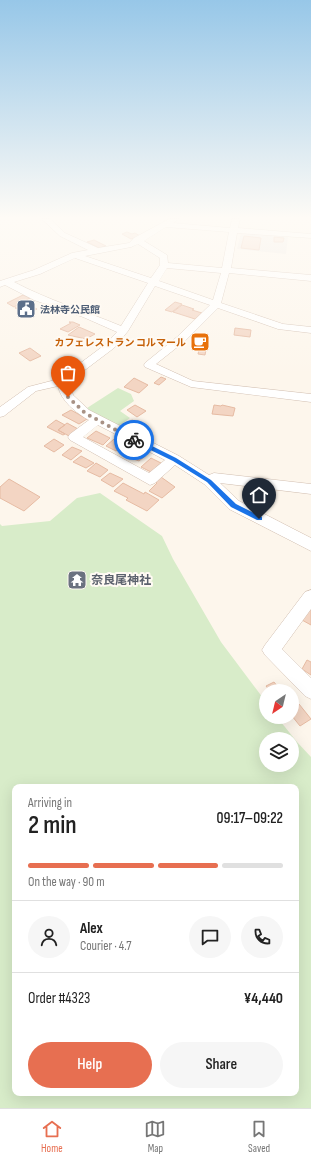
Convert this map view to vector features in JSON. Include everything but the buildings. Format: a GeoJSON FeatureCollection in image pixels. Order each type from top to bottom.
{"type":"FeatureCollection","features":[{"type":"Feature","properties":{"kind":"street"},"geometry":{"type":"LineString","coordinates":[[3,283],[40,271]]}},
{"type":"Feature","properties":{"kind":"street"},"geometry":{"type":"LineString","coordinates":[[120,271],[282,327],[311,330]]}},
{"type":"Feature","properties":{"kind":"street"},"geometry":{"type":"LineString","coordinates":[[0,413],[32,389],[63,381],[110,346],[123,331],[161,271]]}},
{"type":"Feature","properties":{"kind":"street"},"geometry":{"type":"LineString","coordinates":[[226,271],[216,304],[181,339],[150,365],[191,384],[311,398]]}},
{"type":"Feature","properties":{"kind":"street"},"geometry":{"type":"LineString","coordinates":[[234,271],[311,278]]}},
{"type":"Feature","properties":{"kind":"street"},"geometry":{"type":"LineString","coordinates":[[3,283],[37,298],[86,315],[123,331]]}},
{"type":"Feature","properties":{"kind":"street"},"geometry":{"type":"LineString","coordinates":[[63,381],[68,397],[85,413],[174,459],[209,481],[234,505],[311,545]]}},
{"type":"Feature","properties":{"kind":"street"},"geometry":{"type":"LineString","coordinates":[[97,420],[74,437],[150,480],[174,459]]}},
{"type":"Feature","properties":{"kind":"street"},"geometry":{"type":"LineString","coordinates":[[209,481],[214,478],[311,489]]}},
{"type":"Feature","properties":{"kind":"street"},"geometry":{"type":"LineString","coordinates":[[311,597],[271,650],[311,690]]}},
{"type":"Feature","properties":{"kind":"green space"},"geometry":{"type":"Polygon","coordinates":[[[118,388],[131,394],[134,401],[120,411],[130,418],[116,428],[87,408],[118,388]]]}},
{"type":"Feature","properties":{"kind":"green space"},"geometry":{"type":"Polygon","coordinates":[[[100,493],[162,536],[173,559],[221,642],[259,693],[259,724],[283,724],[289,732],[259,732],[259,772],[299,772],[299,744],[311,757],[311,1108],[0,1108],[0,524],[2,526],[50,521],[77,498],[100,493]]]}},
{"type":"Feature","properties":{"kind":"way so far"},"geometry":{"type":"LineString","coordinates":[[68,397],[85,413],[134,440]]}},
{"type":"Feature","properties":{"kind":"place","name":"法林寺公民館"},"geometry":{"type":"Point","coordinates":[26,309]}},
{"type":"Feature","properties":{"kind":"place","name":"カフェレストラン コルマール"},"geometry":{"type":"Point","coordinates":[200,342]}},
{"type":"Feature","properties":{"kind":"place","name":"奈良尾神社"},"geometry":{"type":"Point","coordinates":[77,580]}},
{"type":"Feature","properties":{"kind":"route"},"geometry":{"type":"LineString","coordinates":[[134,440],[174,459],[209,481],[234,505],[259,519]]}}]}
